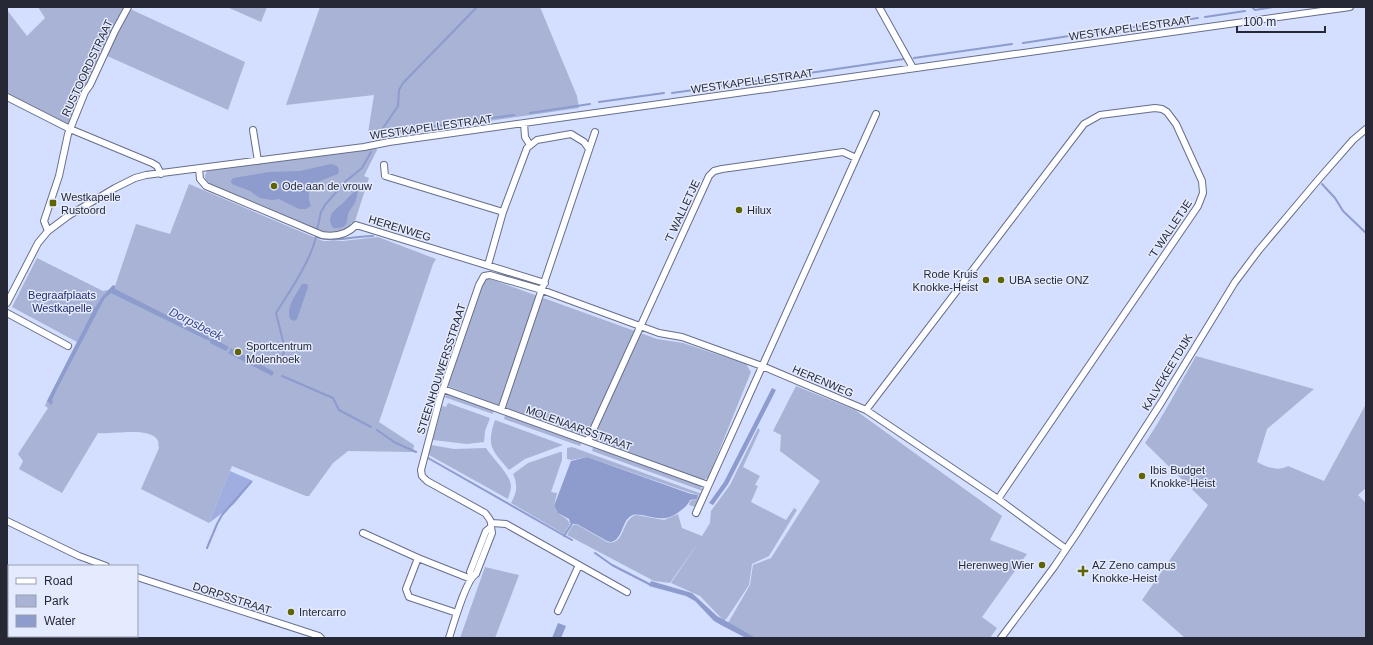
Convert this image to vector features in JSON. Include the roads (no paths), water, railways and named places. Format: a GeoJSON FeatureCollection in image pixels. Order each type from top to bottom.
{"type":"FeatureCollection","features":[{"type":"Feature","properties":{"kind":"street","name":"RUSTOORDSTRAAT"},"geometry":{"type":"LineString","coordinates":[[48,231],[44,221],[59,176],[70,129],[85,92],[90,86],[115,31],[128,7]]}},
{"type":"Feature","properties":{"kind":"street"},"geometry":{"type":"LineString","coordinates":[[879,7],[913,68]]}},
{"type":"Feature","properties":{"kind":"street","name":"WESTKAPELLESTRAAT"},"geometry":{"type":"LineString","coordinates":[[7,303],[38,243],[48,231],[68,216],[126,182],[146,175],[258,161],[1350,7]]}},
{"type":"Feature","properties":{"kind":"street"},"geometry":{"type":"LineString","coordinates":[[7,97],[70,129],[152,163],[157,166],[161,174]]}},
{"type":"Feature","properties":{"kind":"street","name":"'T WALLETJE"},"geometry":{"type":"LineString","coordinates":[[866,410],[1084,124],[1100,116],[1116,113],[1155,108],[1162,109],[1167,112],[1176,124],[1202,181],[1203,193],[1198,206],[998,499]]}},
{"type":"Feature","properties":{"kind":"street"},"geometry":{"type":"LineString","coordinates":[[696,513],[876,114]]}},
{"type":"Feature","properties":{"kind":"street"},"geometry":{"type":"LineString","coordinates":[[524,123],[525,137],[530,145]]}},
{"type":"Feature","properties":{"kind":"street","name":"KALVEKEETDIJK"},"geometry":{"type":"LineString","coordinates":[[1001,638],[1066,549],[1161,403],[1235,282],[1259,250],[1318,180],[1348,146],[1366,129]]}},
{"type":"Feature","properties":{"kind":"street"},"geometry":{"type":"LineString","coordinates":[[254,130],[258,161]]}},
{"type":"Feature","properties":{"kind":"street"},"geometry":{"type":"LineString","coordinates":[[501,410],[595,132]]}},
{"type":"Feature","properties":{"kind":"street"},"geometry":{"type":"LineString","coordinates":[[488,265],[503,212],[527,148],[537,140],[571,134],[584,142],[589,149]]}},
{"type":"Feature","properties":{"kind":"street","name":"'T WALLETJE"},"geometry":{"type":"LineString","coordinates":[[640,326],[704,186],[709,176],[714,171],[842,152],[856,158]]}},
{"type":"Feature","properties":{"kind":"street"},"geometry":{"type":"LineString","coordinates":[[384,165],[385,176],[503,212]]}},
{"type":"Feature","properties":{"kind":"street","name":"HERENWEG"},"geometry":{"type":"LineString","coordinates":[[199,169],[200,179],[206,186],[322,236],[336,236],[351,230],[356,225],[545,283]]}},
{"type":"Feature","properties":{"kind":"street","name":"HERENWEG"},"geometry":{"type":"LineString","coordinates":[[484,276],[495,275],[542,290],[659,333],[682,337],[762,366],[866,410],[998,499],[1066,549]]}},
{"type":"Feature","properties":{"kind":"street","name":"STEENHOUWERSSTRAAT"},"geometry":{"type":"LineString","coordinates":[[484,276],[479,285],[443,389],[421,470],[422,476],[427,481],[485,514],[492,525]]}},
{"type":"Feature","properties":{"kind":"street"},"geometry":{"type":"LineString","coordinates":[[7,313],[68,346]]}},
{"type":"Feature","properties":{"kind":"street"},"geometry":{"type":"LineString","coordinates":[[588,441],[640,326]]}},
{"type":"Feature","properties":{"kind":"street","name":"MOLENAARSSTRAAT"},"geometry":{"type":"LineString","coordinates":[[443,389],[708,485]]}},
{"type":"Feature","properties":{"kind":"street"},"geometry":{"type":"LineString","coordinates":[[7,521],[78,556],[103,565]]}},
{"type":"Feature","properties":{"kind":"street"},"geometry":{"type":"LineString","coordinates":[[449,638],[471,578],[470,572],[486,531],[492,525],[506,524],[627,592]]}},
{"type":"Feature","properties":{"kind":"street"},"geometry":{"type":"LineString","coordinates":[[363,533],[418,558],[471,578]]}},
{"type":"Feature","properties":{"kind":"street"},"geometry":{"type":"LineString","coordinates":[[418,558],[406,590],[409,597],[457,613]]}},
{"type":"Feature","properties":{"kind":"street"},"geometry":{"type":"LineString","coordinates":[[558,611],[579,565]]}},
{"type":"Feature","properties":{"kind":"street","name":"DORPSSTRAAT"},"geometry":{"type":"LineString","coordinates":[[138,577],[319,636],[321,638]]}},
{"type":"Feature","properties":{"kind":"water"},"geometry":{"type":"Polygon","coordinates":[[[331,164],[337,166],[339,170],[338,174],[320,181],[312,188],[309,193],[311,206],[306,209],[299,209],[279,199],[272,200],[260,198],[250,191],[232,184],[231,181],[233,178],[269,172],[300,171],[331,164]]]}},
{"type":"Feature","properties":{"kind":"water"},"geometry":{"type":"Polygon","coordinates":[[[358,189],[356,200],[348,213],[346,224],[341,228],[333,228],[330,217],[336,209],[358,189]]]}},
{"type":"Feature","properties":{"kind":"water"},"geometry":{"type":"Polygon","coordinates":[[[302,284],[307,284],[308,287],[297,319],[294,321],[290,319],[290,305],[302,284]]]}},
{"type":"Feature","properties":{"kind":"water"},"geometry":{"type":"Polygon","coordinates":[[[113,285],[115,286],[115,289],[208,336],[207,340],[111,293],[105,298],[100,307],[57,389],[51,405],[47,401],[94,309],[113,285]]]}},
{"type":"Feature","properties":{"kind":"water"},"geometry":{"type":"Polygon","coordinates":[[[212,338],[229,347],[226,351],[210,343],[212,338]]]}},
{"type":"Feature","properties":{"kind":"water"},"geometry":{"type":"Polygon","coordinates":[[[231,348],[274,372],[272,376],[228,353],[231,348]]]}},
{"type":"Feature","properties":{"kind":"water"},"geometry":{"type":"Polygon","coordinates":[[[772,388],[776,390],[728,484],[713,505],[709,503],[724,482],[772,388]]]}},
{"type":"Feature","properties":{"kind":"water"},"geometry":{"type":"Polygon","coordinates":[[[587,457],[691,494],[698,495],[697,499],[690,500],[680,511],[666,518],[633,515],[626,520],[621,533],[615,540],[611,542],[607,541],[577,524],[570,523],[569,519],[558,513],[554,506],[571,461],[587,457]]]}},
{"type":"Feature","properties":{"kind":"water"},"geometry":{"type":"Polygon","coordinates":[[[651,581],[692,593],[717,616],[756,638],[746,638],[714,621],[695,601],[686,596],[649,586],[651,581]]]}},
{"type":"Feature","properties":{"kind":"water"},"geometry":{"type":"Polygon","coordinates":[[[558,623],[566,626],[561,638],[552,638],[558,623]]]}},
{"type":"Feature","properties":{"kind":"waterway"},"geometry":{"type":"LineString","coordinates":[[379,134],[398,106],[399,90],[403,83],[477,7]]}},
{"type":"Feature","properties":{"kind":"waterway"},"geometry":{"type":"LineString","coordinates":[[1252,7],[1255,10],[1273,7]]}},
{"type":"Feature","properties":{"kind":"waterway"},"geometry":{"type":"LineString","coordinates":[[1205,17],[1245,11]]}},
{"type":"Feature","properties":{"kind":"waterway"},"geometry":{"type":"LineString","coordinates":[[1113,30],[1198,18]]}},
{"type":"Feature","properties":{"kind":"waterway"},"geometry":{"type":"LineString","coordinates":[[1023,43],[1102,31]]}},
{"type":"Feature","properties":{"kind":"waterway"},"geometry":{"type":"LineString","coordinates":[[914,58],[1012,44]]}},
{"type":"Feature","properties":{"kind":"waterway"},"geometry":{"type":"LineString","coordinates":[[789,76],[904,59]]}},
{"type":"Feature","properties":{"kind":"waterway"},"geometry":{"type":"LineString","coordinates":[[719,86],[783,77]]}},
{"type":"Feature","properties":{"kind":"waterway"},"geometry":{"type":"LineString","coordinates":[[672,93],[708,88]]}},
{"type":"Feature","properties":{"kind":"waterway"},"geometry":{"type":"LineString","coordinates":[[599,102],[664,93]]}},
{"type":"Feature","properties":{"kind":"waterway"},"geometry":{"type":"LineString","coordinates":[[530,113],[590,104]]}},
{"type":"Feature","properties":{"kind":"waterway"},"geometry":{"type":"LineString","coordinates":[[476,120],[514,115]]}},
{"type":"Feature","properties":{"kind":"waterway"},"geometry":{"type":"LineString","coordinates":[[391,132],[471,121]]}},
{"type":"Feature","properties":{"kind":"waterway"},"geometry":{"type":"LineString","coordinates":[[317,230],[321,212],[325,205],[346,181],[362,168],[371,152]]}},
{"type":"Feature","properties":{"kind":"waterway"},"geometry":{"type":"LineString","coordinates":[[1322,184],[1335,198],[1343,211],[1366,233]]}},
{"type":"Feature","properties":{"kind":"waterway"},"geometry":{"type":"LineString","coordinates":[[280,364],[285,349],[276,313],[304,267],[316,237],[323,239],[337,239],[373,236]]}},
{"type":"Feature","properties":{"kind":"waterway","name":"Dorpsbeek"},"geometry":{"type":"LineString","coordinates":[[205,337],[213,342]]}},
{"type":"Feature","properties":{"kind":"waterway"},"geometry":{"type":"LineString","coordinates":[[282,376],[333,398],[339,410],[371,427]]}},
{"type":"Feature","properties":{"kind":"waterway"},"geometry":{"type":"LineString","coordinates":[[377,430],[394,442],[416,452]]}},
{"type":"Feature","properties":{"kind":"waterway"},"geometry":{"type":"LineString","coordinates":[[428,458],[572,540]]}},
{"type":"Feature","properties":{"kind":"waterway"},"geometry":{"type":"LineString","coordinates":[[207,548],[222,515],[251,482]]}},
{"type":"Feature","properties":{"kind":"waterway"},"geometry":{"type":"LineString","coordinates":[[564,536],[573,522]]}},
{"type":"Feature","properties":{"kind":"waterway"},"geometry":{"type":"LineString","coordinates":[[595,553],[612,565],[651,585]]}},
{"type":"Feature","properties":{"kind":"place","name":"Ode aan de vrouw"},"geometry":{"type":"Point","coordinates":[274,186]}},
{"type":"Feature","properties":{"kind":"place","name":"Westkapelle Rustoord"},"geometry":{"type":"Point","coordinates":[53,203]}},
{"type":"Feature","properties":{"kind":"place","name":"Hilux"},"geometry":{"type":"Point","coordinates":[739,210]}},
{"type":"Feature","properties":{"kind":"place","name":"Rode Kruis Knokke-Heist"},"geometry":{"type":"Point","coordinates":[986,280]}},
{"type":"Feature","properties":{"kind":"place","name":"UBA sectie ONZ"},"geometry":{"type":"Point","coordinates":[1001,280]}},
{"type":"Feature","properties":{"kind":"place","name":"Sportcentrum Molenhoek"},"geometry":{"type":"Point","coordinates":[238,352]}},
{"type":"Feature","properties":{"kind":"place","name":"Ibis Budget Knokke-Heist"},"geometry":{"type":"Point","coordinates":[1142,476]}},
{"type":"Feature","properties":{"kind":"place","name":"Herenweg Wier"},"geometry":{"type":"Point","coordinates":[1042,565]}},
{"type":"Feature","properties":{"kind":"place","name":"AZ Zeno campus Knokke-Heist"},"geometry":{"type":"Point","coordinates":[1083,571]}},
{"type":"Feature","properties":{"kind":"place","name":"Intercarro"},"geometry":{"type":"Point","coordinates":[291,612]}},
{"type":"Feature","properties":{"kind":"park label","name":"Begraafplaats Westkapelle"},"geometry":{"type":"Point","coordinates":[62,301]}}]}
